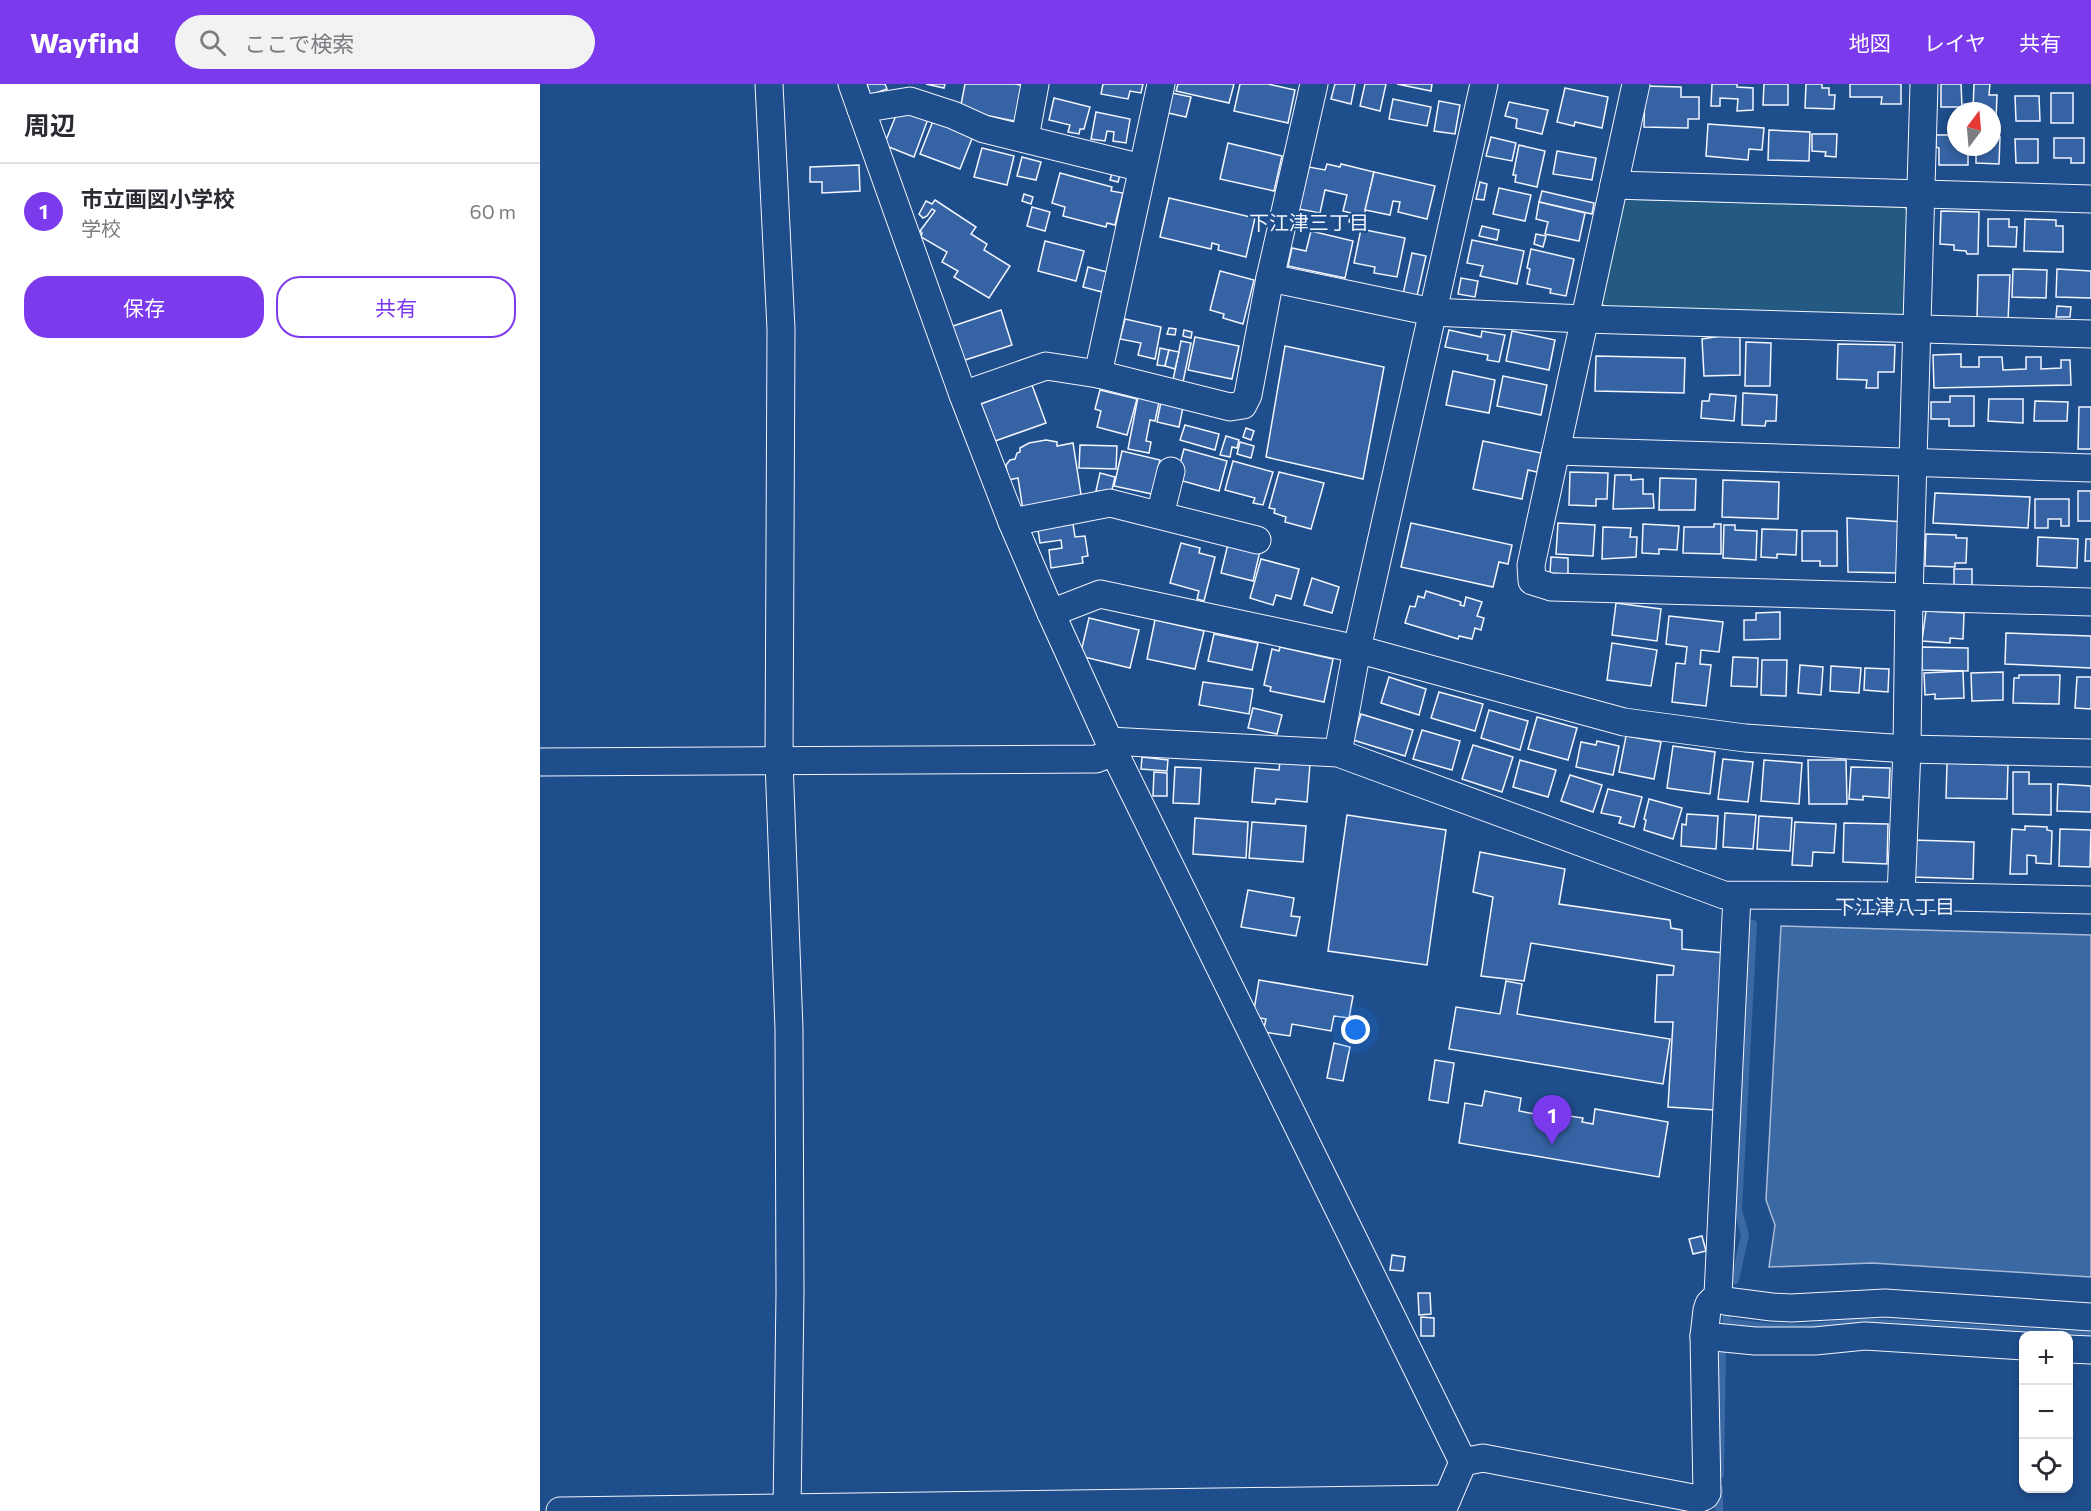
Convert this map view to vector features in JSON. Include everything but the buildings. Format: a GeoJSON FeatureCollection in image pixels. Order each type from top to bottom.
{"type":"FeatureCollection","features":[{"type":"Feature","properties":{"kind":"street"},"geometry":{"type":"LineString","coordinates":[[770,84],[781,329],[779,761],[789,1029],[790,1293],[787,1509]]}},
{"type":"Feature","properties":{"kind":"street"},"geometry":{"type":"LineString","coordinates":[[1025,138],[1035,84]]}},
{"type":"Feature","properties":{"kind":"street"},"geometry":{"type":"LineString","coordinates":[[1098,374],[1161,84]]}},
{"type":"Feature","properties":{"kind":"street"},"geometry":{"type":"LineString","coordinates":[[963,395],[1046,366],[1098,374],[1230,407],[1243,405],[1248,395],[1270,278],[1314,84]]}},
{"type":"Feature","properties":{"kind":"street"},"geometry":{"type":"LineString","coordinates":[[1338,753],[1357,649],[1484,84]]}},
{"type":"Feature","properties":{"kind":"street"},"geometry":{"type":"LineString","coordinates":[[1636,84],[1531,566],[1532,581],[1540,585],[1563,588],[2091,602]]}},
{"type":"Feature","properties":{"kind":"street"},"geometry":{"type":"LineString","coordinates":[[1901,896],[1907,748],[1909,597],[1924,84]]}},
{"type":"Feature","properties":{"kind":"street"},"geometry":{"type":"LineString","coordinates":[[560,1511],[1444,1505],[1463,1462],[1112,747],[1052,613],[1012,522],[963,395],[857,96],[910,101],[953,115],[984,129],[1142,168]]}},
{"type":"Feature","properties":{"kind":"street"},"geometry":{"type":"LineString","coordinates":[[1614,185],[2091,199]]}},
{"type":"Feature","properties":{"kind":"street"},"geometry":{"type":"LineString","coordinates":[[1270,278],[1432,312],[1584,319],[2091,334]]}},
{"type":"Feature","properties":{"kind":"street"},"geometry":{"type":"LineString","coordinates":[[1556,451],[2091,468]]}},
{"type":"Feature","properties":{"kind":"street"},"geometry":{"type":"LineString","coordinates":[[1160,515],[1170,471]]}},
{"type":"Feature","properties":{"kind":"street"},"geometry":{"type":"LineString","coordinates":[[1012,522],[1110,503],[1257,540]]}},
{"type":"Feature","properties":{"kind":"street"},"geometry":{"type":"LineString","coordinates":[[1052,613],[1100,594],[1357,649],[1624,722],[1745,738],[1907,748],[2091,753]]}},
{"type":"Feature","properties":{"kind":"street"},"geometry":{"type":"LineString","coordinates":[[540,762],[1096,759],[1112,747],[1338,753],[1724,895],[2091,900]]}},
{"type":"Feature","properties":{"kind":"street"},"geometry":{"type":"LineString","coordinates":[[1463,1462],[1483,1458],[1702,1498],[1707,1490],[1704,1336],[1707,1310],[1718,1295],[1737,896]]}},
{"type":"Feature","properties":{"kind":"street"},"geometry":{"type":"LineString","coordinates":[[1718,1295],[1725,1301],[1772,1307],[1885,1303],[2091,1317]]}},
{"type":"Feature","properties":{"kind":"street"},"geometry":{"type":"LineString","coordinates":[[1704,1336],[1755,1341],[1875,1337],[2019,1346]]}},
{"type":"Feature","properties":{"kind":"street"},"geometry":{"type":"LineString","coordinates":[[2073,1349],[2091,1350]]}},
{"type":"Feature","properties":{"kind":"shaded area"},"geometry":{"type":"Polygon","coordinates":[[[1625,199],[1905,207],[1910,215],[1907,306],[1904,314],[1898,317],[1610,310],[1603,305],[1600,299],[1620,205],[1625,199]]]}},
{"type":"Feature","properties":{"kind":"shaded area"},"geometry":{"type":"Polygon","coordinates":[[[1781,926],[2091,935],[2091,1277],[1872,1263],[1769,1267],[1775,1225],[1766,1200],[1781,926]]]}},
{"type":"Feature","properties":{"kind":"waterway"},"geometry":{"type":"LineString","coordinates":[[1735,1280],[1745,1235],[1738,1210],[1753,924]]}},
{"type":"Feature","properties":{"kind":"waterway"},"geometry":{"type":"LineString","coordinates":[[1728,1310],[1726,1322],[1767,1327],[1807,1328],[1859,1322],[2091,1336]]}},
{"type":"Feature","properties":{"kind":"waterway"},"geometry":{"type":"LineString","coordinates":[[1720,1474],[1722,1352]]}},
{"type":"Feature","properties":{"kind":"waterway"},"geometry":{"type":"LineString","coordinates":[[1719,1489],[1719,1511]]}},
{"type":"Feature","properties":{"kind":"place","name":"市立画図小学校"},"geometry":{"type":"Point","coordinates":[1552,1145]}},
{"type":"Feature","properties":{"kind":"district","name":"下江津三丁目"},"geometry":{"type":"Point","coordinates":[1309,222]}},
{"type":"Feature","properties":{"kind":"district","name":"下江津八丁目"},"geometry":{"type":"Point","coordinates":[1895,906]}}]}
